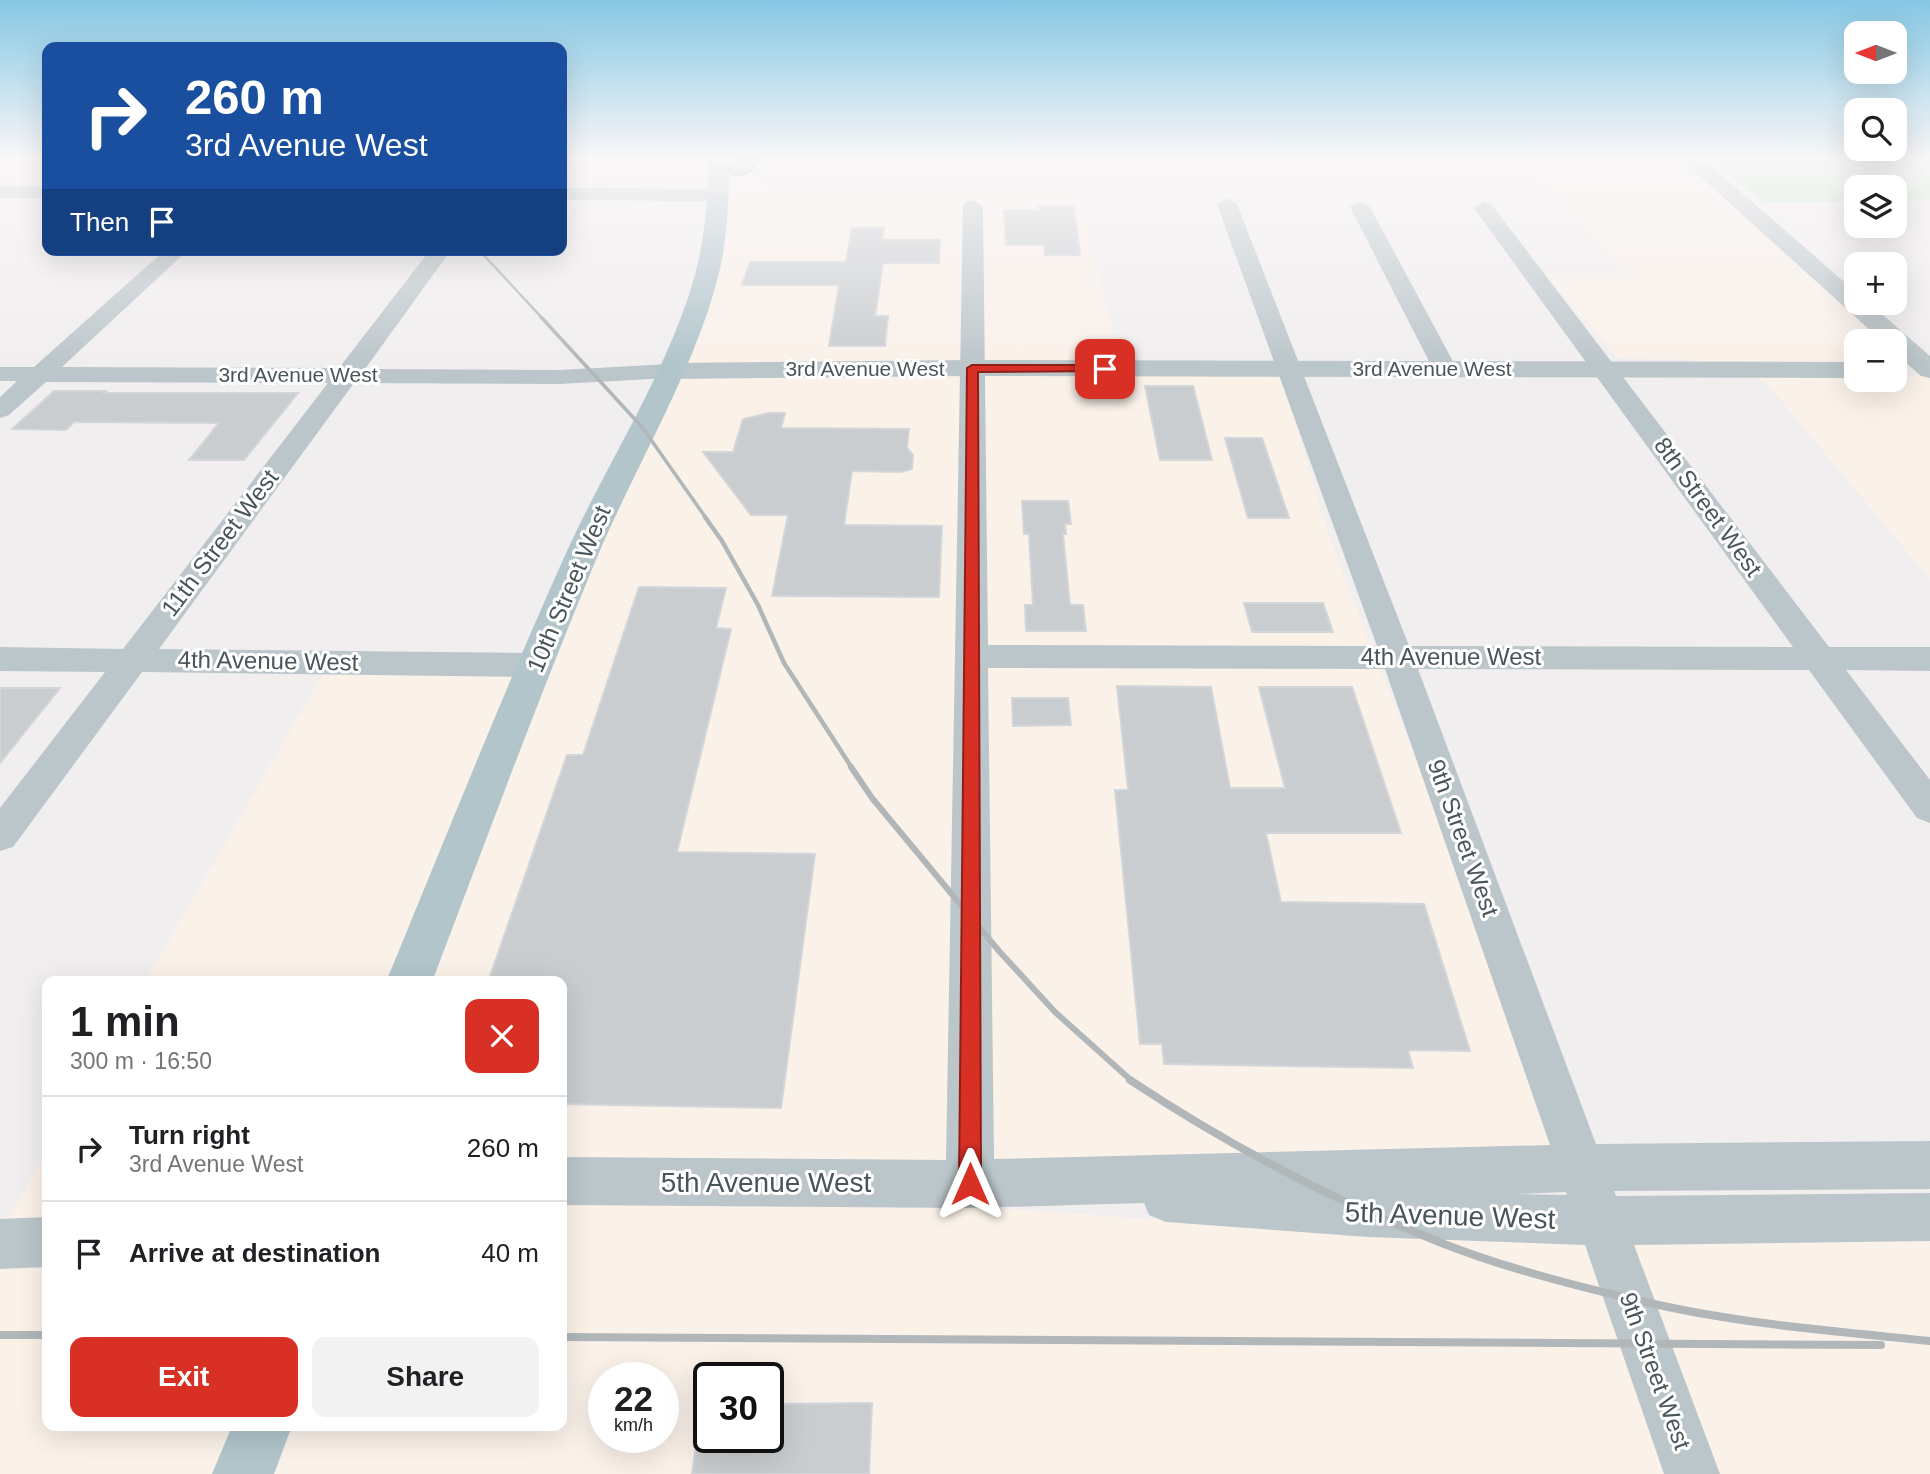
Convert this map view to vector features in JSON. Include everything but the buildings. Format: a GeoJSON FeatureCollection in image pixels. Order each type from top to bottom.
{"type":"FeatureCollection","features":[{"type":"Feature","properties":{"kind":"main road","name":"10th Street West"},"geometry":{"type":"LineString","coordinates":[[411,976],[594,526],[695,316],[721,228]]}},
{"type":"Feature","properties":{"kind":"main road"},"geometry":{"type":"LineString","coordinates":[[243,1474],[260,1431]]}},
{"type":"Feature","properties":{"kind":"street"},"geometry":{"type":"LineString","coordinates":[[970,1184],[973,228]]}},
{"type":"Feature","properties":{"kind":"street","name":"9th Street West"},"geometry":{"type":"LineString","coordinates":[[1236,228],[1397,656],[1692,1474]]}},
{"type":"Feature","properties":{"kind":"street"},"geometry":{"type":"LineString","coordinates":[[1371,228],[1446,369]]}},
{"type":"Feature","properties":{"kind":"street","name":"8th Street West"},"geometry":{"type":"LineString","coordinates":[[1499,228],[1930,808]]}},
{"type":"Feature","properties":{"kind":"street"},"geometry":{"type":"LineString","coordinates":[[1769,228],[1930,370]]}},
{"type":"Feature","properties":{"kind":"street"},"geometry":{"type":"LineString","coordinates":[[0,410],[171,256]]}},
{"type":"Feature","properties":{"kind":"street","name":"11th Street West"},"geometry":{"type":"LineString","coordinates":[[0,836],[436,256]]}},
{"type":"Feature","properties":{"kind":"street","name":"3rd Avenue West"},"geometry":{"type":"LineString","coordinates":[[0,374],[559,377],[670,371],[972,368],[1844,370]]}},
{"type":"Feature","properties":{"kind":"street"},"geometry":{"type":"LineString","coordinates":[[1907,370],[1930,370]]}},
{"type":"Feature","properties":{"kind":"street","name":"4th Avenue West"},"geometry":{"type":"LineString","coordinates":[[971,656],[1930,659]]}},
{"type":"Feature","properties":{"kind":"street","name":"4th Avenue West"},"geometry":{"type":"LineString","coordinates":[[0,659],[537,666]]}},
{"type":"Feature","properties":{"kind":"street","name":"5th Avenue West"},"geometry":{"type":"LineString","coordinates":[[567,1181],[970,1184],[1583,1168],[1930,1165]]}},
{"type":"Feature","properties":{"kind":"street","name":"5th Avenue West"},"geometry":{"type":"LineString","coordinates":[[970,1184],[1368,1213],[1601,1221],[1930,1217]]}},
{"type":"Feature","properties":{"kind":"street"},"geometry":{"type":"LineString","coordinates":[[0,1244],[42,1242]]}},
{"type":"Feature","properties":{"kind":"shaded area"},"geometry":{"type":"Polygon","coordinates":[[[725,228],[964,228],[961,363],[684,365],[716,276],[725,228]]]}},
{"type":"Feature","properties":{"kind":"shaded area"},"geometry":{"type":"Polygon","coordinates":[[[982,228],[1089,228],[1120,363],[984,363],[982,228]]]}},
{"type":"Feature","properties":{"kind":"shaded area"},"geometry":{"type":"Polygon","coordinates":[[[1583,228],[1759,228],[1844,304],[1844,315],[1857,315],[1873,329],[1844,329],[1844,365],[1617,358],[1545,274],[1626,274],[1583,228]]]}},
{"type":"Feature","properties":{"kind":"shaded area"},"geometry":{"type":"Polygon","coordinates":[[[961,374],[947,1163],[567,1159],[567,976],[432,976],[608,526],[679,376],[961,374]]]}},
{"type":"Feature","properties":{"kind":"shaded area"},"geometry":{"type":"Polygon","coordinates":[[[984,374],[1281,375],[1330,539],[1371,646],[987,646],[984,374]]]}},
{"type":"Feature","properties":{"kind":"shaded area"},"geometry":{"type":"Polygon","coordinates":[[[1752,375],[1844,376],[1844,392],[1907,392],[1907,376],[1924,376],[1930,381],[1930,579],[1769,386],[1752,375]]]}},
{"type":"Feature","properties":{"kind":"shaded area"},"geometry":{"type":"Polygon","coordinates":[[[987,666],[1379,666],[1426,784],[1552,1147],[993,1162],[987,666]]]}},
{"type":"Feature","properties":{"kind":"shaded area"},"geometry":{"type":"Polygon","coordinates":[[[324,672],[517,675],[392,976],[148,976],[324,672]]]}},
{"type":"Feature","properties":{"kind":"shaded area"},"geometry":{"type":"Polygon","coordinates":[[[42,1159],[42,1221],[6,1221],[42,1159]]]}},
{"type":"Feature","properties":{"kind":"shaded area"},"geometry":{"type":"Polygon","coordinates":[[[567,1202],[970,1206],[1371,1235],[1584,1243],[1665,1474],[271,1474],[287,1431],[567,1431],[567,1202]]]}},
{"type":"Feature","properties":{"kind":"shaded area"},"geometry":{"type":"Polygon","coordinates":[[[1930,1240],[1930,1474],[1720,1474],[1633,1243],[1930,1240]]]}},
{"type":"Feature","properties":{"kind":"shaded area"},"geometry":{"type":"Polygon","coordinates":[[[42,1264],[42,1431],[233,1431],[216,1474],[0,1474],[0,1267],[42,1264]]]}},
{"type":"Feature","properties":{"kind":"railway"},"geometry":{"type":"LineString","coordinates":[[485,256],[543,319]]}},
{"type":"Feature","properties":{"kind":"railway"},"geometry":{"type":"LineString","coordinates":[[541,317],[642,427],[706,518]]}},
{"type":"Feature","properties":{"kind":"railway"},"geometry":{"type":"LineString","coordinates":[[705,517],[722,541],[758,605],[784,663],[852,768]]}},
{"type":"Feature","properties":{"kind":"railway"},"geometry":{"type":"LineString","coordinates":[[851,767],[872,798],[999,951],[1055,1012],[1133,1082]]}},
{"type":"Feature","properties":{"kind":"railway"},"geometry":{"type":"LineString","coordinates":[[1133,1082],[1204,1127],[1319,1189],[1398,1225],[1494,1262],[1581,1287],[1733,1319],[1930,1341]]}},
{"type":"Feature","properties":{"kind":"railway"},"geometry":{"type":"LineString","coordinates":[[0,1335],[42,1335]]}},
{"type":"Feature","properties":{"kind":"railway"},"geometry":{"type":"LineString","coordinates":[[567,1337],[1881,1345]]}},
{"type":"Feature","properties":{"kind":"route"},"geometry":{"type":"LineString","coordinates":[[970,1184],[972,368],[1105,369]]}}]}
